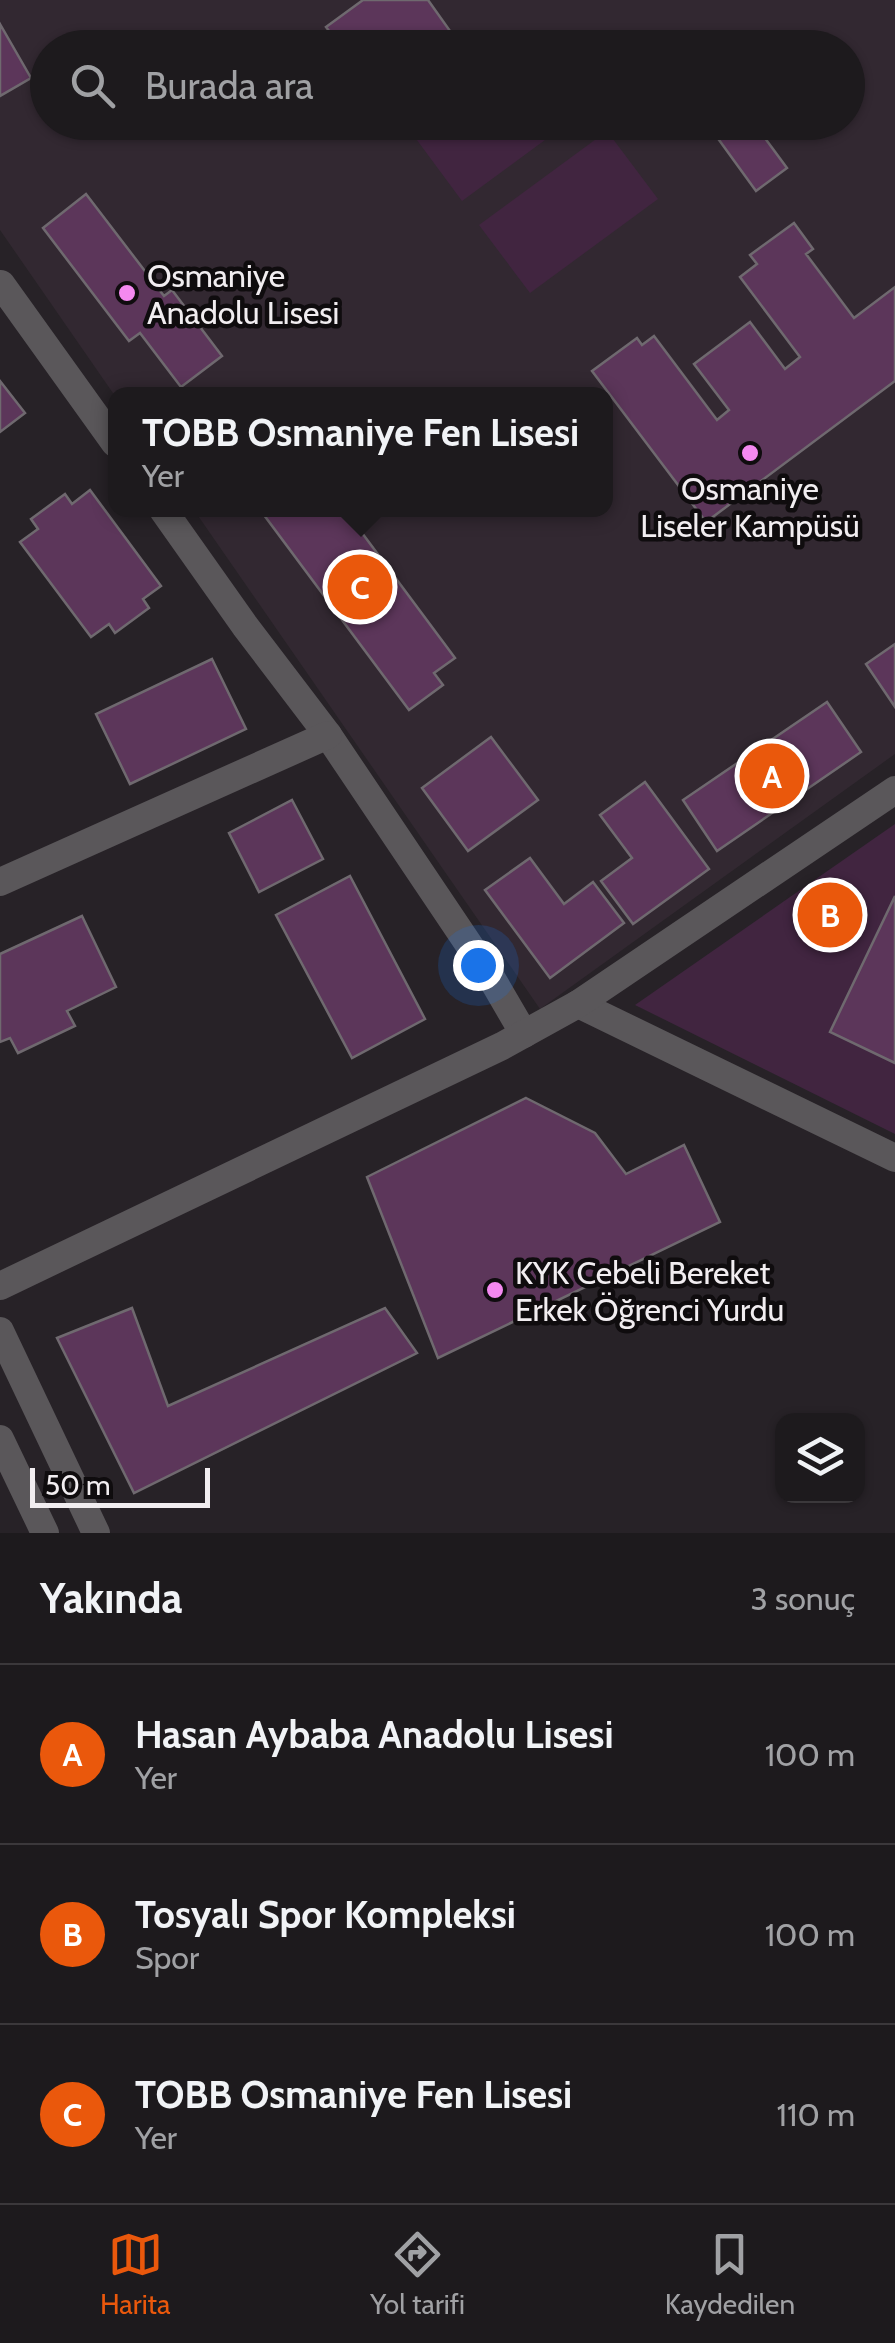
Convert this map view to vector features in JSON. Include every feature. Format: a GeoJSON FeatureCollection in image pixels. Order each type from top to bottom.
{"type":"FeatureCollection","features":[{"type":"Feature","properties":{"kind":"street"},"geometry":{"type":"LineString","coordinates":[[0,284],[108,433]]}},
{"type":"Feature","properties":{"kind":"street"},"geometry":{"type":"LineString","coordinates":[[168,517],[328,735],[524,1034]]}},
{"type":"Feature","properties":{"kind":"street"},"geometry":{"type":"LineString","coordinates":[[0,882],[328,735]]}},
{"type":"Feature","properties":{"kind":"street"},"geometry":{"type":"LineString","coordinates":[[0,1286],[524,1034],[578,1004],[895,790]]}},
{"type":"Feature","properties":{"kind":"street"},"geometry":{"type":"LineString","coordinates":[[578,1004],[895,1158]]}},
{"type":"Feature","properties":{"kind":"street"},"geometry":{"type":"LineString","coordinates":[[0,1331],[96,1533]]}},
{"type":"Feature","properties":{"kind":"street"},"geometry":{"type":"LineString","coordinates":[[0,1439],[45,1533]]}},
{"type":"Feature","properties":{"kind":"shaded area","name":"Osmaniye Liseler Kampüsü"},"geometry":{"type":"Polygon","coordinates":[[[0,0],[895,0],[895,754],[540,1009],[199,517],[613,517],[613,387],[109,387],[0,230],[0,0]]]}},
{"type":"Feature","properties":{"kind":"shaded area"},"geometry":{"type":"Polygon","coordinates":[[[417,140],[545,140],[462,201],[417,140]]]}},
{"type":"Feature","properties":{"kind":"shaded area"},"geometry":{"type":"Polygon","coordinates":[[[595,140],[614,140],[658,199],[530,293],[479,225],[595,140]]]}},
{"type":"Feature","properties":{"kind":"shaded area"},"geometry":{"type":"Polygon","coordinates":[[[895,824],[895,1134],[635,1005],[895,824]]]}},
{"type":"Feature","properties":{"kind":"building"},"geometry":{"type":"Polygon","coordinates":[[[363,0],[428,0],[449,30],[328,30],[326,27],[363,0]]]}},
{"type":"Feature","properties":{"kind":"building"},"geometry":{"type":"Polygon","coordinates":[[[0,24],[30,79],[0,96],[0,24]]]}},
{"type":"Feature","properties":{"kind":"building"},"geometry":{"type":"Polygon","coordinates":[[[719,140],[766,140],[787,168],[756,191],[719,140]]]}},
{"type":"Feature","properties":{"kind":"building","name":"Osmaniye Anadolu Lisesi"},"geometry":{"type":"Polygon","coordinates":[[[86,194],[164,296],[172,290],[222,356],[181,387],[140,333],[129,341],[43,228],[86,194]]]}},
{"type":"Feature","properties":{"kind":"building"},"geometry":{"type":"Polygon","coordinates":[[[794,223],[813,249],[806,254],[854,318],[895,287],[895,381],[706,522],[613,399],[613,387],[604,387],[592,371],[637,338],[642,345],[654,336],[717,420],[729,410],[694,364],[750,322],[785,369],[800,357],[740,277],[757,264],[750,255],[794,223]]]}},
{"type":"Feature","properties":{"kind":"building"},"geometry":{"type":"Polygon","coordinates":[[[0,381],[25,413],[0,432],[0,381]]]}},
{"type":"Feature","properties":{"kind":"building"},"geometry":{"type":"Polygon","coordinates":[[[90,490],[161,586],[143,599],[149,608],[115,633],[109,624],[91,637],[20,542],[38,529],[31,519],[65,494],[72,504],[90,490]]]}},
{"type":"Feature","properties":{"kind":"building"},"geometry":{"type":"Polygon","coordinates":[[[265,517],[350,517],[455,658],[434,673],[443,685],[409,710],[265,517]]]}},
{"type":"Feature","properties":{"kind":"building"},"geometry":{"type":"Polygon","coordinates":[[[895,644],[895,707],[866,664],[895,644]]]}},
{"type":"Feature","properties":{"kind":"building"},"geometry":{"type":"Polygon","coordinates":[[[212,659],[246,729],[130,784],[96,714],[212,659]]]}},
{"type":"Feature","properties":{"kind":"building"},"geometry":{"type":"Polygon","coordinates":[[[827,702],[861,752],[717,851],[683,800],[827,702]]]}},
{"type":"Feature","properties":{"kind":"building"},"geometry":{"type":"Polygon","coordinates":[[[491,737],[538,800],[468,851],[422,788],[491,737]]]}},
{"type":"Feature","properties":{"kind":"building"},"geometry":{"type":"Polygon","coordinates":[[[645,782],[709,869],[633,924],[601,881],[632,858],[600,815],[645,782]]]}},
{"type":"Feature","properties":{"kind":"building"},"geometry":{"type":"Polygon","coordinates":[[[292,800],[323,859],[259,892],[229,833],[292,800]]]}},
{"type":"Feature","properties":{"kind":"building"},"geometry":{"type":"Polygon","coordinates":[[[530,858],[564,904],[593,882],[624,923],[550,978],[485,890],[530,858]]]}},
{"type":"Feature","properties":{"kind":"building"},"geometry":{"type":"Polygon","coordinates":[[[350,876],[425,1019],[352,1058],[276,915],[350,876]]]}},
{"type":"Feature","properties":{"kind":"building"},"geometry":{"type":"Polygon","coordinates":[[[895,896],[895,1063],[830,1032],[895,896]]]}},
{"type":"Feature","properties":{"kind":"building"},"geometry":{"type":"Polygon","coordinates":[[[82,916],[116,987],[67,1011],[75,1026],[18,1053],[10,1038],[0,1042],[0,954],[82,916]]]}},
{"type":"Feature","properties":{"kind":"building","name":"KYK Cebeli Bereket Erkek Öğrenci Yurdu"},"geometry":{"type":"Polygon","coordinates":[[[526,1098],[595,1133],[626,1174],[684,1145],[720,1222],[438,1358],[367,1177],[526,1098]]]}},
{"type":"Feature","properties":{"kind":"building"},"geometry":{"type":"Polygon","coordinates":[[[132,1308],[168,1406],[385,1308],[417,1353],[134,1493],[57,1338],[132,1308]]]}},
{"type":"Feature","properties":{"kind":"place","name":"Osmaniye Anadolu Lisesi"},"geometry":{"type":"Point","coordinates":[127,293]}},
{"type":"Feature","properties":{"kind":"place","name":"Osmaniye Liseler Kampüsü"},"geometry":{"type":"Point","coordinates":[750,453]}},
{"type":"Feature","properties":{"kind":"place","name":"TOBB Osmaniye Fen Lisesi"},"geometry":{"type":"Point","coordinates":[360,587]}},
{"type":"Feature","properties":{"kind":"place","name":"Hasan Aybaba Anadolu Lisesi"},"geometry":{"type":"Point","coordinates":[772,776]}},
{"type":"Feature","properties":{"kind":"place","name":"Tosyalı Spor Kompleksi"},"geometry":{"type":"Point","coordinates":[830,915]}},
{"type":"Feature","properties":{"kind":"place","name":"KYK Cebeli Bereket Erkek Öğrenci Yurdu"},"geometry":{"type":"Point","coordinates":[495,1290]}}]}
